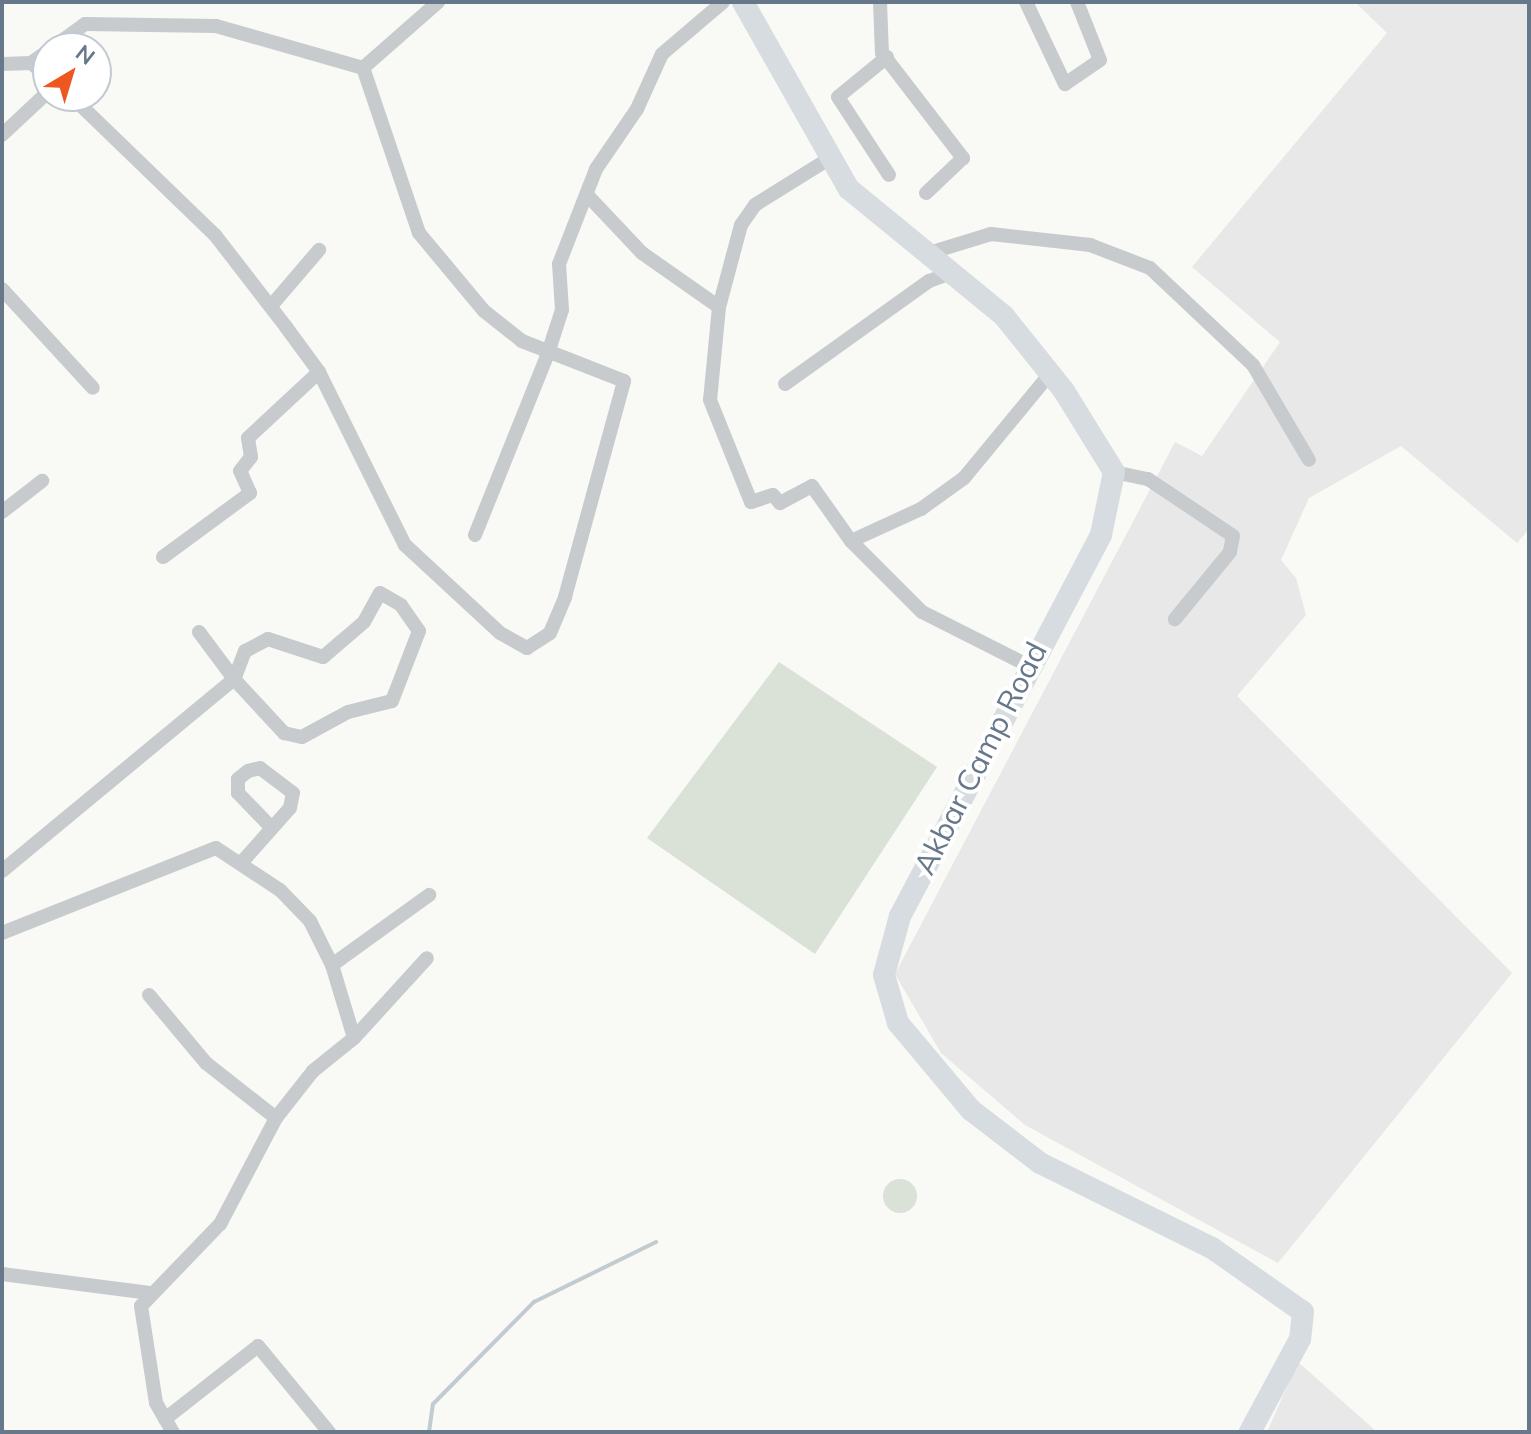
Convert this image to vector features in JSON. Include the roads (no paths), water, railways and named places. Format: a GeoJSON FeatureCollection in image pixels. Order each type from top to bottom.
{"type":"FeatureCollection","features":[{"type":"Feature","properties":{"kind":"street"},"geometry":{"type":"LineString","coordinates":[[363,68],[438,2]]}},
{"type":"Feature","properties":{"kind":"street"},"geometry":{"type":"LineString","coordinates":[[475,535],[548,353],[562,310],[559,264],[590,198],[596,169],[637,109],[662,54],[723,2]]}},
{"type":"Feature","properties":{"kind":"street"},"geometry":{"type":"LineString","coordinates":[[743,2],[827,160],[849,189],[1004,316],[1049,375],[1114,472],[1148,479],[1233,536],[1230,552],[1175,619]]}},
{"type":"Feature","properties":{"kind":"street"},"geometry":{"type":"LineString","coordinates":[[880,2],[887,57],[963,158],[926,193]]}},
{"type":"Feature","properties":{"kind":"street"},"geometry":{"type":"LineString","coordinates":[[1026,2],[1065,84],[1100,60],[1077,2]]}},
{"type":"Feature","properties":{"kind":"street"},"geometry":{"type":"LineString","coordinates":[[74,32],[85,24],[216,26],[363,68]]}},
{"type":"Feature","properties":{"kind":"street"},"geometry":{"type":"LineString","coordinates":[[887,57],[838,97],[889,175]]}},
{"type":"Feature","properties":{"kind":"street"},"geometry":{"type":"LineString","coordinates":[[2,64],[31,63]]}},
{"type":"Feature","properties":{"kind":"street"},"geometry":{"type":"LineString","coordinates":[[88,112],[174,193],[271,306],[319,372],[405,545],[500,633],[527,648],[550,633],[565,597],[624,381],[548,353],[484,311],[419,233],[363,68]]}},
{"type":"Feature","properties":{"kind":"street"},"geometry":{"type":"LineString","coordinates":[[2,135],[32,107]]}},
{"type":"Feature","properties":{"kind":"street"},"geometry":{"type":"LineString","coordinates":[[827,160],[755,205],[730,252],[719,307],[712,417],[751,502],[773,495],[780,503],[812,486],[851,541],[922,612],[1027,665]]}},
{"type":"Feature","properties":{"kind":"street"},"geometry":{"type":"LineString","coordinates":[[590,198],[642,253],[719,307]]}},
{"type":"Feature","properties":{"kind":"street"},"geometry":{"type":"LineString","coordinates":[[926,254],[991,234],[1090,245],[1150,268],[1253,365],[1309,460]]}},
{"type":"Feature","properties":{"kind":"street"},"geometry":{"type":"LineString","coordinates":[[271,306],[319,250]]}},
{"type":"Feature","properties":{"kind":"street"},"geometry":{"type":"LineString","coordinates":[[785,384],[929,281],[951,273]]}},
{"type":"Feature","properties":{"kind":"street"},"geometry":{"type":"LineString","coordinates":[[2,289],[93,388]]}},
{"type":"Feature","properties":{"kind":"street"},"geometry":{"type":"LineString","coordinates":[[163,557],[250,493],[240,471],[251,457],[248,438],[319,372]]}},
{"type":"Feature","properties":{"kind":"street"},"geometry":{"type":"LineString","coordinates":[[851,541],[921,509],[964,478],[1049,375]]}},
{"type":"Feature","properties":{"kind":"street","name":"Akbar Camp Road"},"geometry":{"type":"LineString","coordinates":[[1114,472],[1101,535],[1027,665],[900,916],[884,975],[898,1023],[971,1110],[1040,1163],[1212,1248],[1303,1312],[1300,1339],[1250,1432]]}},
{"type":"Feature","properties":{"kind":"street"},"geometry":{"type":"LineString","coordinates":[[2,512],[42,481]]}},
{"type":"Feature","properties":{"kind":"street"},"geometry":{"type":"LineString","coordinates":[[2,871],[234,679],[245,651],[268,639],[323,657],[364,622],[380,593],[419,631],[392,701],[348,712],[302,737],[284,733],[234,679],[199,632]]}},
{"type":"Feature","properties":{"kind":"street"},"geometry":{"type":"LineString","coordinates":[[242,862],[269,825]]}},
{"type":"Feature","properties":{"kind":"street"},"geometry":{"type":"LineString","coordinates":[[2,933],[197,852],[216,848],[242,862],[310,921],[332,965],[354,1038]]}},
{"type":"Feature","properties":{"kind":"street"},"geometry":{"type":"LineString","coordinates":[[332,965],[429,895]]}},
{"type":"Feature","properties":{"kind":"street"},"geometry":{"type":"LineString","coordinates":[[173,1432],[165,1419],[139,1323],[150,1293],[220,1224],[276,1118],[313,1071],[354,1038],[427,958]]}},
{"type":"Feature","properties":{"kind":"street"},"geometry":{"type":"LineString","coordinates":[[149,995],[206,1063],[276,1118]]}},
{"type":"Feature","properties":{"kind":"street"},"geometry":{"type":"LineString","coordinates":[[2,1274],[150,1293]]}},
{"type":"Feature","properties":{"kind":"street"},"geometry":{"type":"LineString","coordinates":[[165,1419],[258,1346],[329,1432]]}},
{"type":"Feature","properties":{"kind":"waterway"},"geometry":{"type":"LineString","coordinates":[[429,1432],[433,1404],[534,1302],[656,1242]]}}]}
